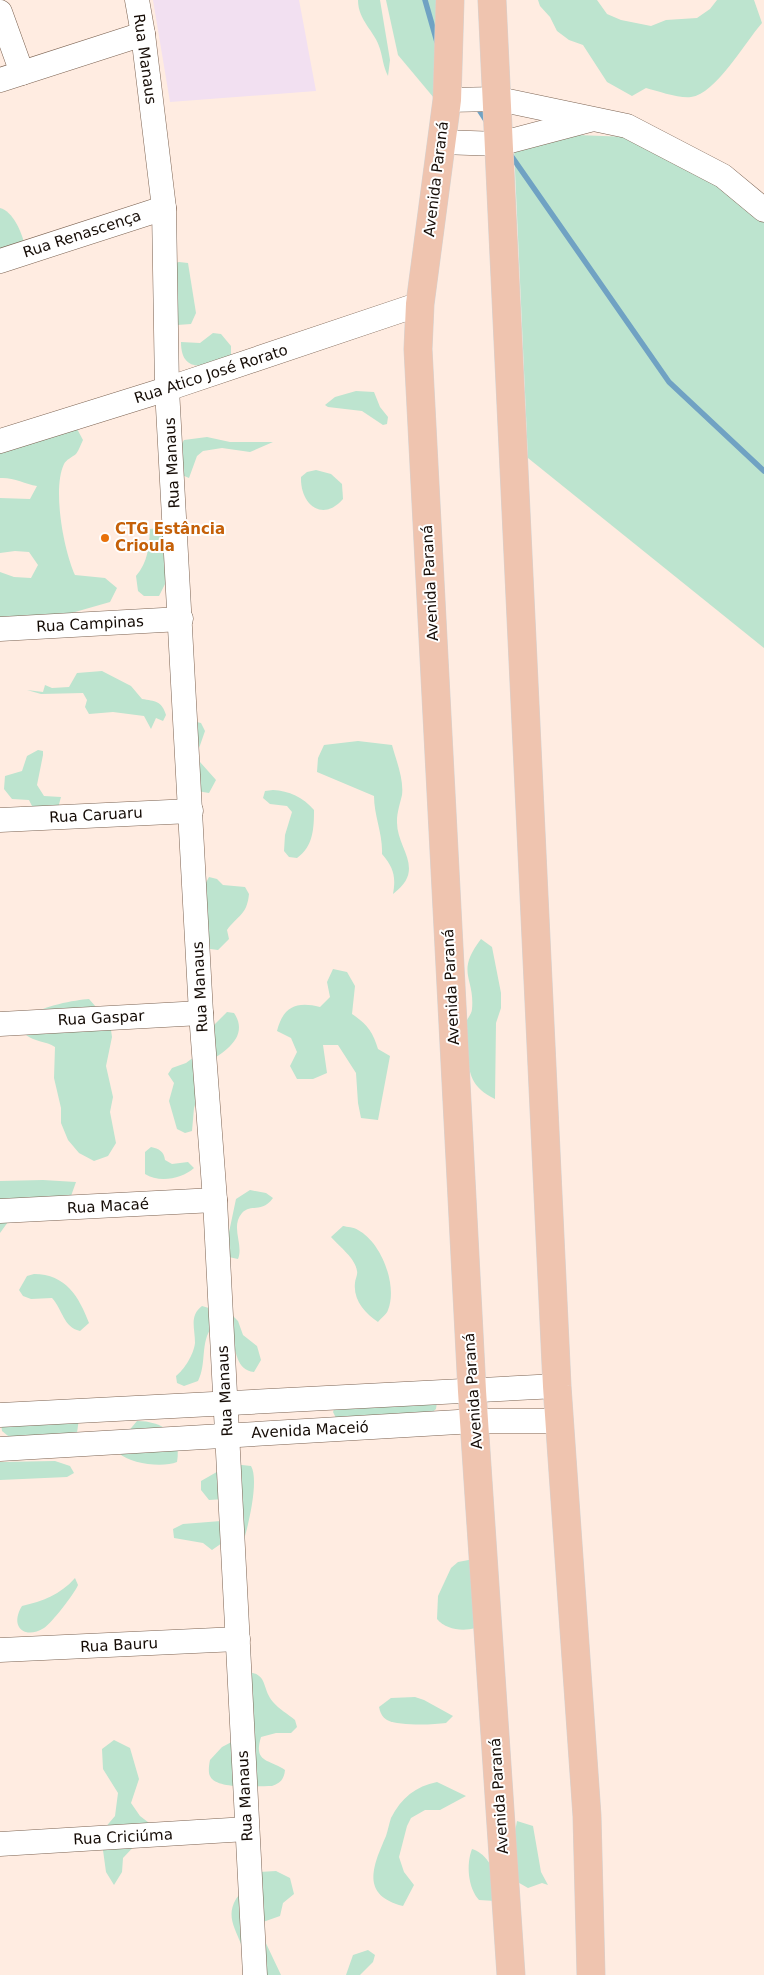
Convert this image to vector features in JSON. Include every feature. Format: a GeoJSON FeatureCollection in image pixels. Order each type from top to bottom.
{"type":"FeatureCollection","features":[{"type":"Feature","properties":{"kind":"main road","name":"Avenida Paraná"},"geometry":{"type":"LineString","coordinates":[[450,0],[447,91],[420,304],[418,349],[472,1391],[511,1975]]}},
{"type":"Feature","properties":{"kind":"main road"},"geometry":{"type":"LineString","coordinates":[[492,0],[557,1386],[587,1816],[590,1975]]}},
{"type":"Feature","properties":{"kind":"street","name":"Rua Manaus"},"geometry":{"type":"LineString","coordinates":[[137,0],[143,34],[164,208],[168,389],[201,1013],[215,1200],[228,1435],[255,1975]]}},
{"type":"Feature","properties":{"kind":"street"},"geometry":{"type":"LineString","coordinates":[[0,12],[11,77],[143,34]]}},
{"type":"Feature","properties":{"kind":"street"},"geometry":{"type":"LineString","coordinates":[[447,91],[596,118],[627,126],[652,137],[723,176],[764,210]]}},
{"type":"Feature","properties":{"kind":"street"},"geometry":{"type":"LineString","coordinates":[[441,142],[499,144],[596,118]]}},
{"type":"Feature","properties":{"kind":"street","name":"Rua Renascença"},"geometry":{"type":"LineString","coordinates":[[0,261],[164,208]]}},
{"type":"Feature","properties":{"kind":"street","name":"Rua Atico José Rorato"},"geometry":{"type":"LineString","coordinates":[[0,442],[168,389],[420,304]]}},
{"type":"Feature","properties":{"kind":"street","name":"Rua Campinas"},"geometry":{"type":"LineString","coordinates":[[0,628],[181,619]]}},
{"type":"Feature","properties":{"kind":"street","name":"Rua Caruaru"},"geometry":{"type":"LineString","coordinates":[[0,820],[191,810]]}},
{"type":"Feature","properties":{"kind":"street","name":"Rua Gaspar"},"geometry":{"type":"LineString","coordinates":[[0,1024],[201,1013]]}},
{"type":"Feature","properties":{"kind":"street","name":"Rua Macaé"},"geometry":{"type":"LineString","coordinates":[[0,1211],[215,1200]]}},
{"type":"Feature","properties":{"kind":"street","name":"Avenida Maceió"},"geometry":{"type":"LineString","coordinates":[[0,1415],[557,1386]]}},
{"type":"Feature","properties":{"kind":"street","name":"Avenida Maceió"},"geometry":{"type":"LineString","coordinates":[[0,1449],[475,1422],[560,1421]]}},
{"type":"Feature","properties":{"kind":"street","name":"Rua Bauru"},"geometry":{"type":"LineString","coordinates":[[0,1650],[238,1639]]}},
{"type":"Feature","properties":{"kind":"street","name":"Rua Criciúma"},"geometry":{"type":"LineString","coordinates":[[0,1844],[247,1829]]}},
{"type":"Feature","properties":{"kind":"shaded area"},"geometry":{"type":"Polygon","coordinates":[[[153,0],[299,0],[316,91],[170,102],[153,0]]]}},
{"type":"Feature","properties":{"kind":"green space"},"geometry":{"type":"Polygon","coordinates":[[[358,0],[380,0],[390,60],[388,76],[378,43],[361,14],[358,0]]]}},
{"type":"Feature","properties":{"kind":"green space"},"geometry":{"type":"Polygon","coordinates":[[[386,0],[437,0],[434,98],[398,55],[386,0]]]}},
{"type":"Feature","properties":{"kind":"green space"},"geometry":{"type":"Polygon","coordinates":[[[538,0],[597,0],[607,14],[621,20],[651,26],[666,20],[697,18],[710,9],[717,0],[754,0],[762,23],[730,66],[701,94],[681,97],[646,88],[632,96],[607,82],[583,45],[569,40],[557,31],[538,0]]]}},
{"type":"Feature","properties":{"kind":"green space"},"geometry":{"type":"Polygon","coordinates":[[[577,135],[629,137],[727,190],[764,220],[764,648],[528,458],[514,148],[577,135]]]}},
{"type":"Feature","properties":{"kind":"green space"},"geometry":{"type":"Polygon","coordinates":[[[0,208],[9,213],[13,218],[22,235],[25,246],[0,264],[0,208]]]}},
{"type":"Feature","properties":{"kind":"green space"},"geometry":{"type":"Polygon","coordinates":[[[179,262],[188,263],[196,313],[191,324],[177,325],[172,264],[179,262]]]}},
{"type":"Feature","properties":{"kind":"green space"},"geometry":{"type":"Polygon","coordinates":[[[213,333],[221,334],[231,346],[231,361],[198,366],[186,360],[182,353],[181,342],[200,343],[213,333]]]}},
{"type":"Feature","properties":{"kind":"green space"},"geometry":{"type":"Polygon","coordinates":[[[356,391],[374,392],[380,407],[388,417],[387,424],[383,425],[362,411],[325,405],[335,397],[356,391]]]}},
{"type":"Feature","properties":{"kind":"green space"},"geometry":{"type":"Polygon","coordinates":[[[76,427],[83,440],[76,454],[64,464],[59,489],[61,520],[67,551],[75,575],[105,578],[117,588],[110,602],[68,614],[0,618],[0,572],[14,577],[31,578],[38,565],[29,552],[0,553],[0,498],[30,499],[37,486],[0,478],[0,445],[76,427]]]}},
{"type":"Feature","properties":{"kind":"green space"},"geometry":{"type":"Polygon","coordinates":[[[207,437],[230,442],[273,442],[250,452],[222,448],[203,451],[197,456],[189,478],[182,475],[180,447],[184,440],[207,437]]]}},
{"type":"Feature","properties":{"kind":"green space"},"geometry":{"type":"Polygon","coordinates":[[[316,470],[331,474],[342,484],[343,499],[335,506],[320,510],[308,502],[304,495],[301,477],[307,472],[316,470]]]}},
{"type":"Feature","properties":{"kind":"green space"},"geometry":{"type":"Polygon","coordinates":[[[158,528],[163,533],[166,541],[163,548],[166,582],[159,596],[144,596],[138,591],[136,576],[145,560],[150,529],[158,528]]]}},
{"type":"Feature","properties":{"kind":"green space"},"geometry":{"type":"Polygon","coordinates":[[[102,671],[131,686],[142,699],[160,704],[166,715],[163,721],[156,718],[151,729],[144,716],[113,712],[89,714],[85,707],[87,700],[83,693],[41,694],[27,690],[43,692],[45,685],[52,688],[69,687],[77,673],[102,671]]]}},
{"type":"Feature","properties":{"kind":"green space"},"geometry":{"type":"Polygon","coordinates":[[[192,721],[201,723],[205,731],[197,754],[200,762],[216,780],[209,793],[197,791],[192,721]]]}},
{"type":"Feature","properties":{"kind":"green space"},"geometry":{"type":"Polygon","coordinates":[[[358,741],[392,745],[401,776],[402,795],[397,821],[398,831],[409,867],[408,876],[403,885],[393,894],[393,873],[382,854],[374,796],[317,772],[318,758],[324,745],[358,741]]]}},
{"type":"Feature","properties":{"kind":"green space"},"geometry":{"type":"Polygon","coordinates":[[[38,750],[43,751],[43,755],[37,785],[44,796],[61,797],[58,808],[34,810],[29,800],[12,799],[4,789],[5,776],[22,771],[27,756],[38,750]]]}},
{"type":"Feature","properties":{"kind":"green space"},"geometry":{"type":"Polygon","coordinates":[[[273,790],[295,796],[314,810],[312,837],[306,849],[297,858],[289,857],[284,851],[285,835],[292,812],[287,806],[270,804],[263,798],[265,791],[273,790]]]}},
{"type":"Feature","properties":{"kind":"green space"},"geometry":{"type":"Polygon","coordinates":[[[209,877],[217,879],[223,885],[245,887],[249,894],[244,911],[227,930],[229,939],[218,950],[203,948],[201,892],[209,877]]]}},
{"type":"Feature","properties":{"kind":"green space"},"geometry":{"type":"Polygon","coordinates":[[[481,939],[492,947],[501,993],[501,1008],[496,1023],[495,1099],[476,1085],[470,1073],[465,1035],[465,1024],[472,1009],[468,975],[469,960],[481,939]]]}},
{"type":"Feature","properties":{"kind":"green space"},"geometry":{"type":"Polygon","coordinates":[[[333,969],[347,972],[355,986],[352,1014],[369,1029],[378,1049],[390,1056],[378,1120],[361,1118],[356,1073],[338,1045],[323,1045],[327,1073],[313,1079],[297,1079],[290,1066],[297,1052],[291,1038],[277,1031],[287,1011],[304,1005],[320,1007],[330,997],[327,982],[333,969]]]}},
{"type":"Feature","properties":{"kind":"green space"},"geometry":{"type":"Polygon","coordinates":[[[89,999],[110,1023],[112,1037],[106,1066],[113,1097],[110,1112],[116,1143],[108,1156],[94,1161],[79,1153],[68,1140],[61,1123],[61,1108],[54,1078],[55,1047],[26,1035],[29,1020],[36,1012],[59,1004],[89,999]]]}},
{"type":"Feature","properties":{"kind":"green space"},"geometry":{"type":"Polygon","coordinates":[[[227,1012],[234,1013],[238,1021],[237,1035],[229,1047],[209,1061],[194,1108],[192,1131],[185,1133],[177,1129],[169,1101],[174,1083],[168,1074],[172,1068],[186,1063],[198,1054],[207,1032],[227,1012]]]}},
{"type":"Feature","properties":{"kind":"green space"},"geometry":{"type":"Polygon","coordinates":[[[151,1147],[161,1151],[164,1154],[165,1160],[172,1164],[188,1162],[194,1168],[177,1177],[163,1179],[151,1177],[145,1174],[145,1152],[151,1147]]]}},
{"type":"Feature","properties":{"kind":"green space"},"geometry":{"type":"Polygon","coordinates":[[[43,1180],[76,1182],[71,1196],[13,1215],[0,1233],[0,1181],[43,1180]]]}},
{"type":"Feature","properties":{"kind":"green space"},"geometry":{"type":"Polygon","coordinates":[[[250,1190],[266,1193],[273,1198],[264,1206],[249,1209],[242,1213],[237,1224],[238,1259],[224,1256],[236,1199],[250,1190]]]}},
{"type":"Feature","properties":{"kind":"green space"},"geometry":{"type":"Polygon","coordinates":[[[343,1226],[356,1229],[366,1236],[374,1244],[385,1265],[389,1277],[391,1300],[387,1312],[378,1322],[364,1310],[356,1295],[355,1282],[357,1272],[354,1262],[331,1237],[343,1226]]]}},
{"type":"Feature","properties":{"kind":"green space"},"geometry":{"type":"Polygon","coordinates":[[[34,1274],[55,1278],[70,1289],[81,1304],[89,1323],[80,1331],[74,1329],[67,1322],[52,1298],[31,1299],[23,1296],[19,1290],[27,1276],[34,1274]]]}},
{"type":"Feature","properties":{"kind":"green space"},"geometry":{"type":"Polygon","coordinates":[[[202,1306],[232,1315],[238,1321],[243,1335],[257,1346],[261,1360],[254,1372],[248,1371],[240,1364],[231,1337],[212,1327],[206,1339],[201,1374],[198,1381],[184,1386],[177,1383],[176,1376],[185,1366],[193,1352],[195,1343],[194,1318],[202,1306]]]}},
{"type":"Feature","properties":{"kind":"green space"},"geometry":{"type":"Polygon","coordinates":[[[437,1402],[436,1409],[429,1415],[336,1418],[333,1412],[336,1404],[437,1402]]]}},
{"type":"Feature","properties":{"kind":"green space"},"geometry":{"type":"Polygon","coordinates":[[[79,1418],[77,1433],[13,1440],[2,1431],[1,1423],[79,1418]]]}},
{"type":"Feature","properties":{"kind":"green space"},"geometry":{"type":"Polygon","coordinates":[[[137,1421],[154,1423],[168,1431],[176,1444],[178,1452],[177,1462],[164,1465],[147,1464],[131,1460],[119,1453],[127,1433],[137,1421]]]}},
{"type":"Feature","properties":{"kind":"green space"},"geometry":{"type":"Polygon","coordinates":[[[55,1461],[70,1466],[74,1473],[67,1477],[0,1480],[0,1462],[55,1461]]]}},
{"type":"Feature","properties":{"kind":"green space"},"geometry":{"type":"Polygon","coordinates":[[[242,1465],[251,1466],[254,1480],[254,1490],[245,1536],[222,1543],[212,1550],[203,1543],[174,1538],[173,1529],[183,1524],[221,1521],[225,1499],[209,1500],[201,1490],[201,1481],[222,1469],[242,1465]]]}},
{"type":"Feature","properties":{"kind":"green space"},"geometry":{"type":"Polygon","coordinates":[[[474,1559],[475,1628],[459,1630],[444,1625],[437,1619],[438,1596],[451,1568],[458,1562],[474,1559]]]}},
{"type":"Feature","properties":{"kind":"green space"},"geometry":{"type":"Polygon","coordinates":[[[75,1578],[78,1585],[76,1589],[44,1628],[31,1633],[21,1629],[17,1620],[22,1606],[51,1596],[63,1589],[75,1578]]]}},
{"type":"Feature","properties":{"kind":"green space"},"geometry":{"type":"Polygon","coordinates":[[[244,1672],[252,1673],[261,1678],[269,1697],[295,1720],[297,1727],[291,1733],[276,1733],[261,1737],[259,1752],[261,1756],[285,1770],[281,1781],[272,1786],[248,1787],[229,1785],[214,1780],[209,1774],[210,1760],[222,1747],[243,1736],[253,1724],[254,1716],[244,1672]]]}},
{"type":"Feature","properties":{"kind":"green space"},"geometry":{"type":"Polygon","coordinates":[[[415,1697],[453,1716],[446,1723],[424,1725],[392,1722],[387,1720],[381,1713],[379,1707],[391,1698],[415,1697]]]}},
{"type":"Feature","properties":{"kind":"green space"},"geometry":{"type":"Polygon","coordinates":[[[114,1740],[130,1748],[139,1779],[131,1803],[140,1816],[153,1826],[123,1858],[122,1872],[114,1885],[106,1872],[102,1843],[104,1829],[115,1816],[118,1793],[103,1769],[102,1749],[114,1740]]]}},
{"type":"Feature","properties":{"kind":"green space"},"geometry":{"type":"Polygon","coordinates":[[[437,1782],[466,1796],[440,1810],[425,1810],[411,1818],[399,1857],[404,1872],[414,1885],[403,1906],[389,1901],[380,1895],[375,1887],[374,1868],[391,1818],[399,1805],[422,1786],[437,1782]]]}},
{"type":"Feature","properties":{"kind":"green space"},"geometry":{"type":"Polygon","coordinates":[[[517,1821],[533,1826],[541,1872],[548,1885],[542,1883],[528,1888],[514,1880],[514,1837],[517,1821]]]}},
{"type":"Feature","properties":{"kind":"green space"},"geometry":{"type":"Polygon","coordinates":[[[472,1849],[485,1857],[494,1871],[496,1883],[495,1901],[479,1900],[472,1889],[469,1876],[469,1862],[472,1849]]]}},
{"type":"Feature","properties":{"kind":"green space"},"geometry":{"type":"Polygon","coordinates":[[[276,1871],[290,1878],[294,1894],[283,1903],[280,1916],[263,1922],[263,1937],[281,1975],[245,1975],[243,1952],[232,1922],[233,1905],[259,1872],[276,1871]]]}},
{"type":"Feature","properties":{"kind":"green space"},"geometry":{"type":"Polygon","coordinates":[[[368,1950],[375,1955],[373,1962],[360,1975],[346,1975],[353,1955],[368,1950]]]}},
{"type":"Feature","properties":{"kind":"waterway"},"geometry":{"type":"LineString","coordinates":[[425,0],[437,42]]}},
{"type":"Feature","properties":{"kind":"waterway"},"geometry":{"type":"LineString","coordinates":[[476,105],[487,122]]}},
{"type":"Feature","properties":{"kind":"waterway"},"geometry":{"type":"LineString","coordinates":[[510,154],[669,382],[764,471]]}},
{"type":"Feature","properties":{"kind":"place","name":"CTG Estância Crioula"},"geometry":{"type":"Point","coordinates":[105,538]}}]}
